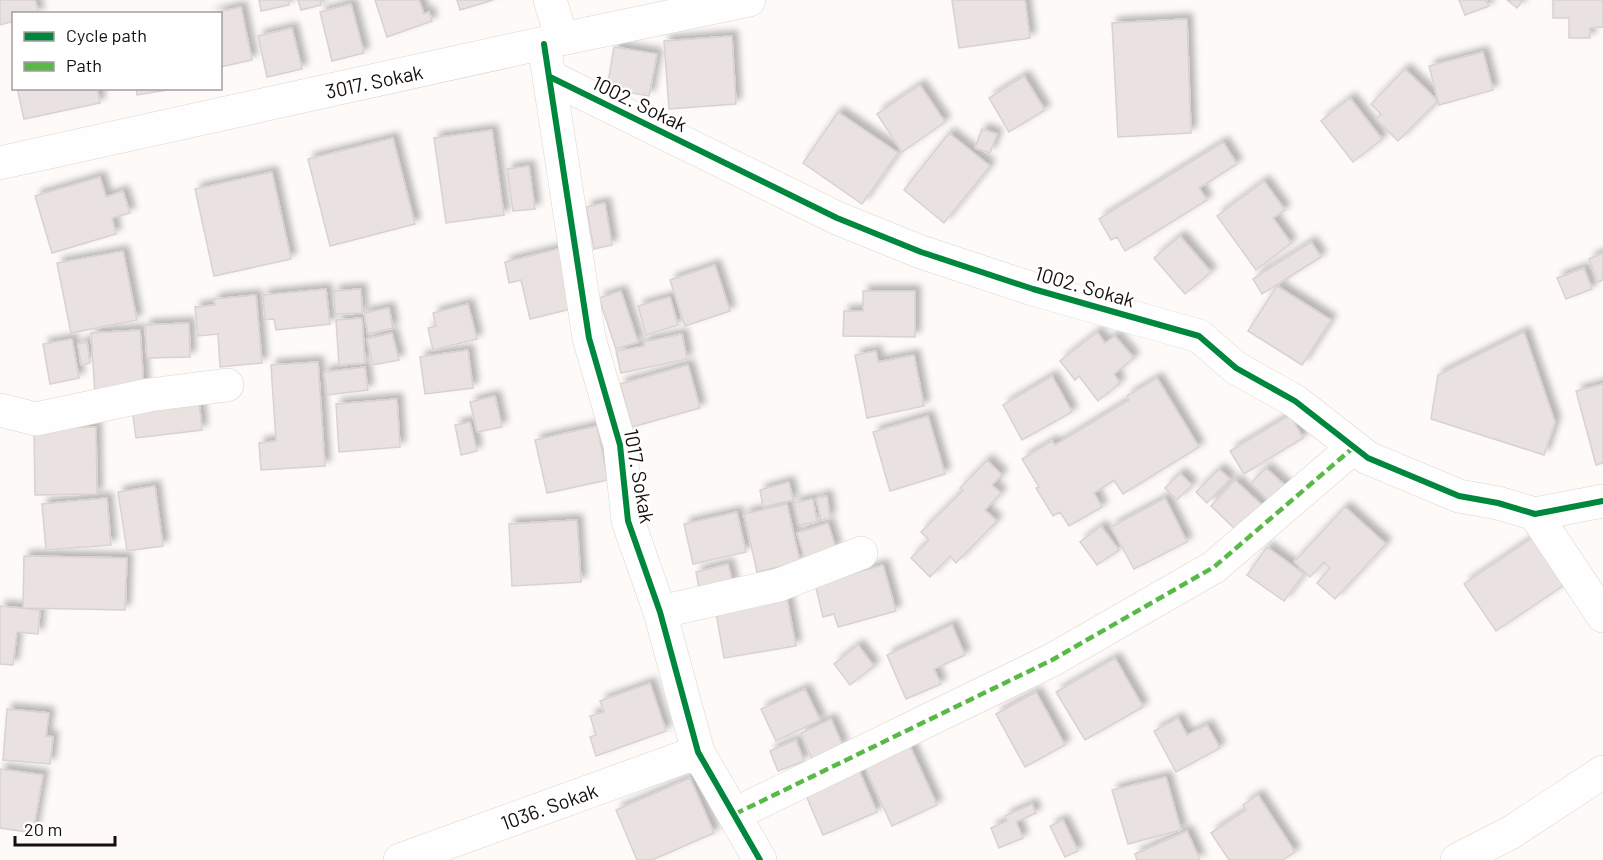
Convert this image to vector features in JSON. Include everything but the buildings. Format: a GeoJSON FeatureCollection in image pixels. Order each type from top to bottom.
{"type":"FeatureCollection","features":[{"type":"Feature","properties":{"kind":"street","name":"1017. Sokak"},"geometry":{"type":"LineString","coordinates":[[550,0],[553,41],[549,77],[589,338],[620,445],[628,521],[660,612],[698,752],[760,860]]}},
{"type":"Feature","properties":{"kind":"street","name":"3017. Sokak"},"geometry":{"type":"LineString","coordinates":[[0,163],[749,0]]}},
{"type":"Feature","properties":{"kind":"street","name":"1002. Sokak"},"geometry":{"type":"LineString","coordinates":[[549,77],[837,218],[921,252],[1033,289],[1199,336],[1236,368],[1295,401],[1368,458],[1459,496],[1498,503],[1535,514],[1603,501]]}},
{"type":"Feature","properties":{"kind":"street"},"geometry":{"type":"LineString","coordinates":[[0,410],[36,419],[149,395],[227,385]]}},
{"type":"Feature","properties":{"kind":"street"},"geometry":{"type":"LineString","coordinates":[[735,814],[1052,660],[1214,567],[1354,447]]}},
{"type":"Feature","properties":{"kind":"street"},"geometry":{"type":"LineString","coordinates":[[1535,514],[1603,616]]}},
{"type":"Feature","properties":{"kind":"street"},"geometry":{"type":"LineString","coordinates":[[660,612],[779,585],[861,553]]}},
{"type":"Feature","properties":{"kind":"street","name":"1036. Sokak"},"geometry":{"type":"LineString","coordinates":[[400,860],[698,752]]}},
{"type":"Feature","properties":{"kind":"street"},"geometry":{"type":"LineString","coordinates":[[1457,860],[1510,833],[1603,772]]}},
{"type":"Feature","properties":{"kind":"marked path"},"geometry":{"type":"LineString","coordinates":[[735,814],[1052,660],[1214,567],[1354,447]]}},
{"type":"Feature","properties":{"kind":"cycle path"},"geometry":{"type":"LineString","coordinates":[[544,44],[589,338],[620,445],[628,521],[660,612],[698,752],[760,860]]}},
{"type":"Feature","properties":{"kind":"cycle path"},"geometry":{"type":"LineString","coordinates":[[550,77],[837,218],[921,252],[1033,289],[1199,336],[1236,368],[1295,401],[1368,458],[1459,496],[1498,503],[1535,514],[1603,501]]}}]}
